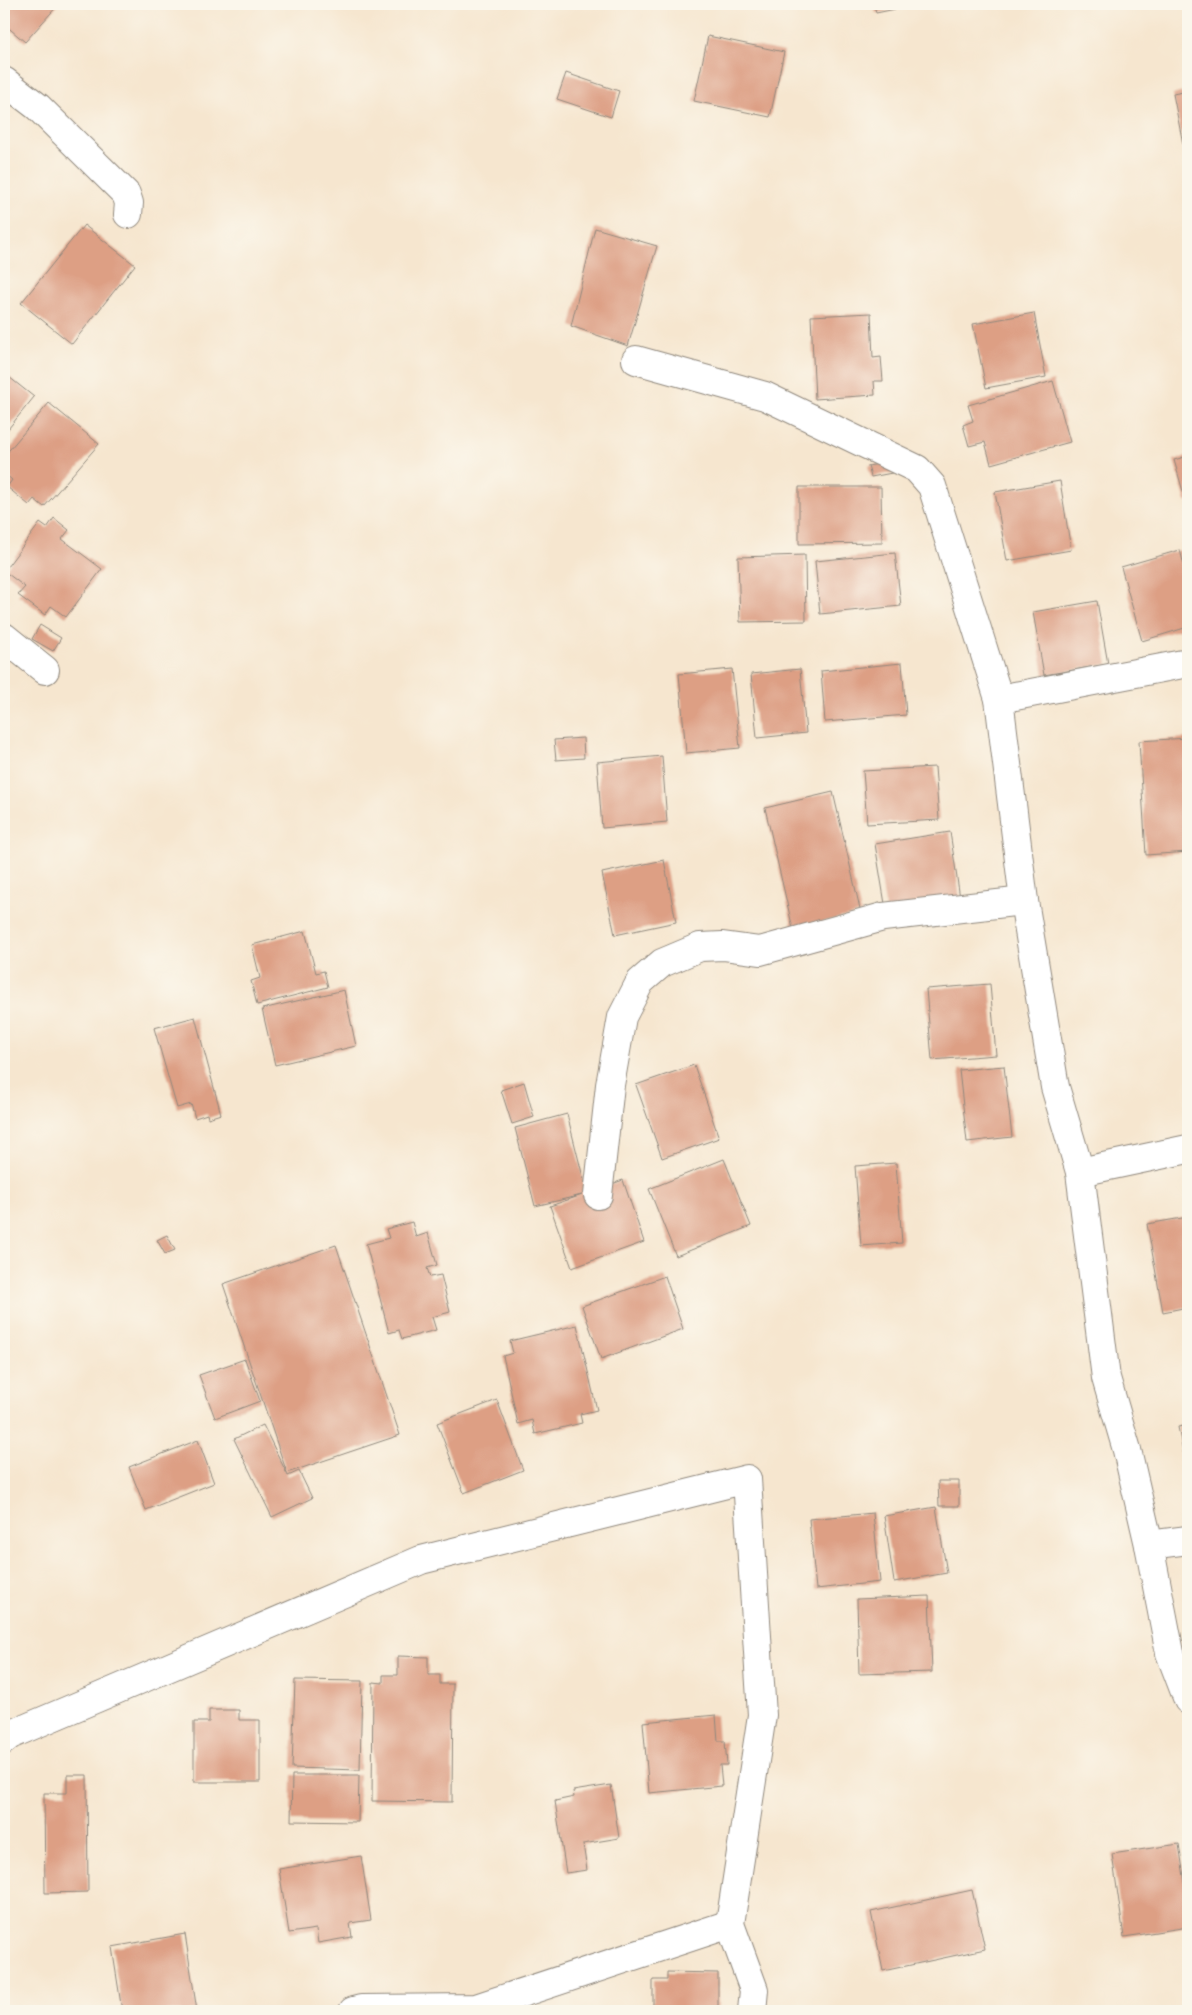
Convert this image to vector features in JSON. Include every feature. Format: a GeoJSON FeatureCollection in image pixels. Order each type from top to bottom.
{"type":"FeatureCollection","features":[{"type":"Feature","properties":{"kind":"street"},"geometry":{"type":"LineString","coordinates":[[4,81],[38,107],[126,194],[129,203],[128,214]]}},
{"type":"Feature","properties":{"kind":"street"},"geometry":{"type":"LineString","coordinates":[[636,360],[765,396],[917,469],[925,476],[936,497],[999,699],[1024,901],[1055,1087],[1080,1172],[1106,1378],[1127,1450],[1149,1546],[1170,1653],[1188,1700]]}},
{"type":"Feature","properties":{"kind":"street"},"geometry":{"type":"LineString","coordinates":[[4,637],[45,670]]}},
{"type":"Feature","properties":{"kind":"street"},"geometry":{"type":"LineString","coordinates":[[999,699],[1188,663]]}},
{"type":"Feature","properties":{"kind":"street"},"geometry":{"type":"LineString","coordinates":[[598,1195],[610,1085],[622,1017],[640,982],[662,963],[700,947],[723,946],[760,951],[883,917],[1024,901]]}},
{"type":"Feature","properties":{"kind":"street"},"geometry":{"type":"LineString","coordinates":[[1080,1172],[1188,1149]]}},
{"type":"Feature","properties":{"kind":"street"},"geometry":{"type":"LineString","coordinates":[[4,1740],[10,1735],[421,1560],[748,1479],[762,1715],[730,1924],[754,1990],[752,2011]]}},
{"type":"Feature","properties":{"kind":"street"},"geometry":{"type":"LineString","coordinates":[[1149,1546],[1188,1540]]}},
{"type":"Feature","properties":{"kind":"street"},"geometry":{"type":"LineString","coordinates":[[354,2011],[361,2009],[476,2008],[730,1924]]}},
{"type":"Feature","properties":{"kind":"building"},"geometry":{"type":"Polygon","coordinates":[[[4,4],[59,4],[25,42],[4,24],[4,4]]]}},
{"type":"Feature","properties":{"kind":"building"},"geometry":{"type":"Polygon","coordinates":[[[874,4],[915,4],[915,5],[876,13],[874,4]]]}},
{"type":"Feature","properties":{"kind":"building"},"geometry":{"type":"Polygon","coordinates":[[[708,36],[784,52],[770,117],[694,101],[708,36]]]}},
{"type":"Feature","properties":{"kind":"building"},"geometry":{"type":"Polygon","coordinates":[[[566,73],[619,91],[611,117],[557,99],[566,73]]]}},
{"type":"Feature","properties":{"kind":"building"},"geometry":{"type":"Polygon","coordinates":[[[1188,91],[1188,148],[1184,149],[1173,94],[1188,91]]]}},
{"type":"Feature","properties":{"kind":"building"},"geometry":{"type":"Polygon","coordinates":[[[84,225],[135,265],[72,344],[21,303],[84,225]]]}},
{"type":"Feature","properties":{"kind":"building"},"geometry":{"type":"Polygon","coordinates":[[[595,228],[657,246],[628,346],[571,326],[595,228]]]}},
{"type":"Feature","properties":{"kind":"building"},"geometry":{"type":"Polygon","coordinates":[[[871,313],[873,358],[881,357],[883,381],[874,381],[875,395],[815,399],[811,316],[871,313]]]}},
{"type":"Feature","properties":{"kind":"building"},"geometry":{"type":"Polygon","coordinates":[[[1034,313],[1046,377],[986,388],[973,324],[1034,313]]]}},
{"type":"Feature","properties":{"kind":"building"},"geometry":{"type":"Polygon","coordinates":[[[4,373],[34,397],[4,434],[4,373]]]}},
{"type":"Feature","properties":{"kind":"building"},"geometry":{"type":"Polygon","coordinates":[[[1053,381],[1070,442],[991,464],[985,442],[969,446],[963,425],[973,421],[968,405],[1053,381]]]}},
{"type":"Feature","properties":{"kind":"building"},"geometry":{"type":"Polygon","coordinates":[[[49,403],[99,444],[44,507],[34,499],[29,505],[7,487],[12,480],[4,473],[4,456],[49,403]]]}},
{"type":"Feature","properties":{"kind":"building"},"geometry":{"type":"Polygon","coordinates":[[[1188,456],[1188,502],[1186,502],[1174,460],[1188,456]]]}},
{"type":"Feature","properties":{"kind":"building"},"geometry":{"type":"Polygon","coordinates":[[[890,462],[892,473],[871,477],[868,466],[890,462]]]}},
{"type":"Feature","properties":{"kind":"building"},"geometry":{"type":"Polygon","coordinates":[[[1060,481],[1071,550],[1007,561],[995,492],[1060,481]]]}},
{"type":"Feature","properties":{"kind":"building"},"geometry":{"type":"Polygon","coordinates":[[[799,487],[881,487],[882,543],[799,544],[799,487]]]}},
{"type":"Feature","properties":{"kind":"building"},"geometry":{"type":"Polygon","coordinates":[[[54,518],[69,530],[62,539],[102,569],[66,617],[51,606],[45,615],[18,595],[25,587],[4,571],[40,523],[47,528],[54,518]]]}},
{"type":"Feature","properties":{"kind":"building"},"geometry":{"type":"Polygon","coordinates":[[[1180,550],[1188,580],[1188,627],[1142,641],[1121,567],[1180,550]]]}},
{"type":"Feature","properties":{"kind":"building"},"geometry":{"type":"Polygon","coordinates":[[[895,553],[901,606],[820,614],[815,561],[895,553]]]}},
{"type":"Feature","properties":{"kind":"building"},"geometry":{"type":"Polygon","coordinates":[[[805,555],[806,621],[740,622],[738,557],[805,555]]]}},
{"type":"Feature","properties":{"kind":"building"},"geometry":{"type":"Polygon","coordinates":[[[1097,601],[1108,664],[1044,675],[1033,612],[1097,601]]]}},
{"type":"Feature","properties":{"kind":"building"},"geometry":{"type":"Polygon","coordinates":[[[40,625],[61,638],[53,651],[32,639],[40,625]]]}},
{"type":"Feature","properties":{"kind":"building"},"geometry":{"type":"Polygon","coordinates":[[[902,663],[906,715],[825,722],[821,671],[902,663]]]}},
{"type":"Feature","properties":{"kind":"building"},"geometry":{"type":"Polygon","coordinates":[[[732,669],[740,748],[686,753],[679,674],[732,669]]]}},
{"type":"Feature","properties":{"kind":"building"},"geometry":{"type":"Polygon","coordinates":[[[800,669],[806,733],[757,738],[751,674],[800,669]]]}},
{"type":"Feature","properties":{"kind":"building"},"geometry":{"type":"Polygon","coordinates":[[[583,738],[584,758],[556,760],[554,740],[583,738]]]}},
{"type":"Feature","properties":{"kind":"building"},"geometry":{"type":"Polygon","coordinates":[[[1188,738],[1188,852],[1146,855],[1139,741],[1188,738]]]}},
{"type":"Feature","properties":{"kind":"building"},"geometry":{"type":"Polygon","coordinates":[[[662,756],[667,822],[602,828],[597,762],[662,756]]]}},
{"type":"Feature","properties":{"kind":"building"},"geometry":{"type":"Polygon","coordinates":[[[935,767],[939,820],[867,824],[863,771],[935,767]]]}},
{"type":"Feature","properties":{"kind":"building"},"geometry":{"type":"Polygon","coordinates":[[[833,792],[861,913],[793,929],[765,808],[833,792]]]}},
{"type":"Feature","properties":{"kind":"building"},"geometry":{"type":"Polygon","coordinates":[[[950,832],[960,898],[886,910],[875,844],[950,832]]]}},
{"type":"Feature","properties":{"kind":"building"},"geometry":{"type":"Polygon","coordinates":[[[664,860],[676,922],[615,935],[602,873],[664,860]]]}},
{"type":"Feature","properties":{"kind":"building"},"geometry":{"type":"Polygon","coordinates":[[[305,931],[316,973],[324,971],[328,987],[257,1005],[251,981],[260,978],[252,945],[305,931]]]}},
{"type":"Feature","properties":{"kind":"building"},"geometry":{"type":"Polygon","coordinates":[[[990,984],[996,1055],[932,1060],[926,989],[990,984]]]}},
{"type":"Feature","properties":{"kind":"building"},"geometry":{"type":"Polygon","coordinates":[[[344,990],[356,1046],[275,1065],[262,1009],[344,990]]]}},
{"type":"Feature","properties":{"kind":"building"},"geometry":{"type":"Polygon","coordinates":[[[195,1017],[221,1114],[208,1118],[207,1114],[195,1118],[191,1104],[177,1108],[154,1028],[195,1017]]]}},
{"type":"Feature","properties":{"kind":"building"},"geometry":{"type":"Polygon","coordinates":[[[694,1065],[719,1138],[662,1158],[636,1085],[694,1065]]]}},
{"type":"Feature","properties":{"kind":"building"},"geometry":{"type":"Polygon","coordinates":[[[1004,1066],[1012,1137],[967,1142],[959,1070],[1004,1066]]]}},
{"type":"Feature","properties":{"kind":"building"},"geometry":{"type":"Polygon","coordinates":[[[524,1082],[534,1117],[512,1124],[501,1090],[524,1082]]]}},
{"type":"Feature","properties":{"kind":"building"},"geometry":{"type":"Polygon","coordinates":[[[567,1114],[587,1193],[623,1180],[644,1242],[572,1268],[550,1206],[582,1195],[535,1206],[515,1128],[567,1114]]]}},
{"type":"Feature","properties":{"kind":"building"},"geometry":{"type":"Polygon","coordinates":[[[724,1159],[751,1226],[676,1256],[649,1189],[724,1159]]]}},
{"type":"Feature","properties":{"kind":"building"},"geometry":{"type":"Polygon","coordinates":[[[896,1163],[902,1243],[861,1246],[855,1166],[896,1163]]]}},
{"type":"Feature","properties":{"kind":"building"},"geometry":{"type":"Polygon","coordinates":[[[1188,1217],[1188,1307],[1163,1312],[1147,1224],[1188,1217]]]}},
{"type":"Feature","properties":{"kind":"building"},"geometry":{"type":"Polygon","coordinates":[[[412,1222],[416,1237],[428,1233],[437,1265],[427,1268],[430,1277],[441,1275],[450,1312],[432,1317],[436,1330],[402,1339],[399,1330],[389,1333],[366,1244],[389,1238],[386,1229],[412,1222]]]}},
{"type":"Feature","properties":{"kind":"building"},"geometry":{"type":"Polygon","coordinates":[[[167,1235],[175,1250],[165,1254],[157,1240],[167,1235]]]}},
{"type":"Feature","properties":{"kind":"building"},"geometry":{"type":"Polygon","coordinates":[[[336,1245],[400,1435],[287,1473],[223,1284],[336,1245]]]}},
{"type":"Feature","properties":{"kind":"building"},"geometry":{"type":"Polygon","coordinates":[[[665,1276],[683,1329],[601,1359],[582,1306],[665,1276]]]}},
{"type":"Feature","properties":{"kind":"building"},"geometry":{"type":"Polygon","coordinates":[[[577,1325],[597,1410],[580,1414],[582,1423],[535,1434],[532,1420],[518,1424],[503,1356],[513,1353],[510,1341],[577,1325]]]}},
{"type":"Feature","properties":{"kind":"building"},"geometry":{"type":"Polygon","coordinates":[[[245,1359],[260,1401],[215,1418],[199,1375],[245,1359]]]}},
{"type":"Feature","properties":{"kind":"building"},"geometry":{"type":"Polygon","coordinates":[[[497,1400],[523,1470],[464,1493],[437,1423],[497,1400]]]}},
{"type":"Feature","properties":{"kind":"building"},"geometry":{"type":"Polygon","coordinates":[[[263,1425],[288,1476],[299,1471],[312,1498],[272,1517],[234,1439],[263,1425]]]}},
{"type":"Feature","properties":{"kind":"building"},"geometry":{"type":"Polygon","coordinates":[[[1188,1425],[1188,1470],[1187,1470],[1178,1427],[1188,1425]]]}},
{"type":"Feature","properties":{"kind":"building"},"geometry":{"type":"Polygon","coordinates":[[[198,1440],[214,1483],[146,1510],[129,1467],[198,1440]]]}},
{"type":"Feature","properties":{"kind":"building"},"geometry":{"type":"Polygon","coordinates":[[[938,1481],[959,1481],[959,1506],[939,1506],[938,1481]]]}},
{"type":"Feature","properties":{"kind":"building"},"geometry":{"type":"Polygon","coordinates":[[[936,1507],[947,1573],[894,1582],[884,1516],[936,1507]]]}},
{"type":"Feature","properties":{"kind":"building"},"geometry":{"type":"Polygon","coordinates":[[[873,1513],[880,1582],[816,1589],[809,1519],[873,1513]]]}},
{"type":"Feature","properties":{"kind":"building"},"geometry":{"type":"Polygon","coordinates":[[[929,1596],[932,1672],[859,1674],[857,1599],[929,1596]]]}},
{"type":"Feature","properties":{"kind":"building"},"geometry":{"type":"Polygon","coordinates":[[[398,1656],[428,1657],[428,1675],[440,1675],[440,1684],[453,1684],[452,1802],[372,1801],[373,1682],[383,1683],[383,1675],[398,1675],[398,1656]]]}},
{"type":"Feature","properties":{"kind":"building"},"geometry":{"type":"Polygon","coordinates":[[[295,1680],[362,1681],[360,1770],[292,1768],[295,1680]]]}},
{"type":"Feature","properties":{"kind":"building"},"geometry":{"type":"Polygon","coordinates":[[[209,1710],[239,1710],[239,1720],[260,1720],[260,1782],[194,1782],[194,1722],[209,1722],[209,1710]]]}},
{"type":"Feature","properties":{"kind":"building"},"geometry":{"type":"Polygon","coordinates":[[[716,1715],[718,1741],[725,1741],[727,1765],[720,1765],[722,1786],[649,1793],[643,1722],[716,1715]]]}},
{"type":"Feature","properties":{"kind":"building"},"geometry":{"type":"Polygon","coordinates":[[[67,1775],[87,1775],[88,1892],[45,1893],[44,1793],[67,1793],[67,1775]]]}},
{"type":"Feature","properties":{"kind":"building"},"geometry":{"type":"Polygon","coordinates":[[[292,1775],[359,1775],[358,1822],[291,1821],[292,1775]]]}},
{"type":"Feature","properties":{"kind":"building"},"geometry":{"type":"Polygon","coordinates":[[[611,1785],[619,1838],[583,1844],[587,1870],[566,1873],[555,1801],[574,1797],[573,1791],[611,1785]]]}},
{"type":"Feature","properties":{"kind":"building"},"geometry":{"type":"Polygon","coordinates":[[[1179,1844],[1188,1903],[1188,1927],[1124,1937],[1112,1854],[1179,1844]]]}},
{"type":"Feature","properties":{"kind":"building"},"geometry":{"type":"Polygon","coordinates":[[[361,1856],[371,1920],[350,1923],[352,1937],[318,1943],[316,1929],[289,1933],[279,1869],[361,1856]]]}},
{"type":"Feature","properties":{"kind":"building"},"geometry":{"type":"Polygon","coordinates":[[[972,1890],[985,1949],[883,1971],[871,1912],[972,1890]]]}},
{"type":"Feature","properties":{"kind":"building"},"geometry":{"type":"Polygon","coordinates":[[[185,1934],[197,2011],[122,2011],[112,1947],[185,1934]]]}},
{"type":"Feature","properties":{"kind":"building"},"geometry":{"type":"Polygon","coordinates":[[[667,1972],[718,1973],[718,2011],[653,2011],[653,1980],[667,1980],[667,1972]]]}}]}
